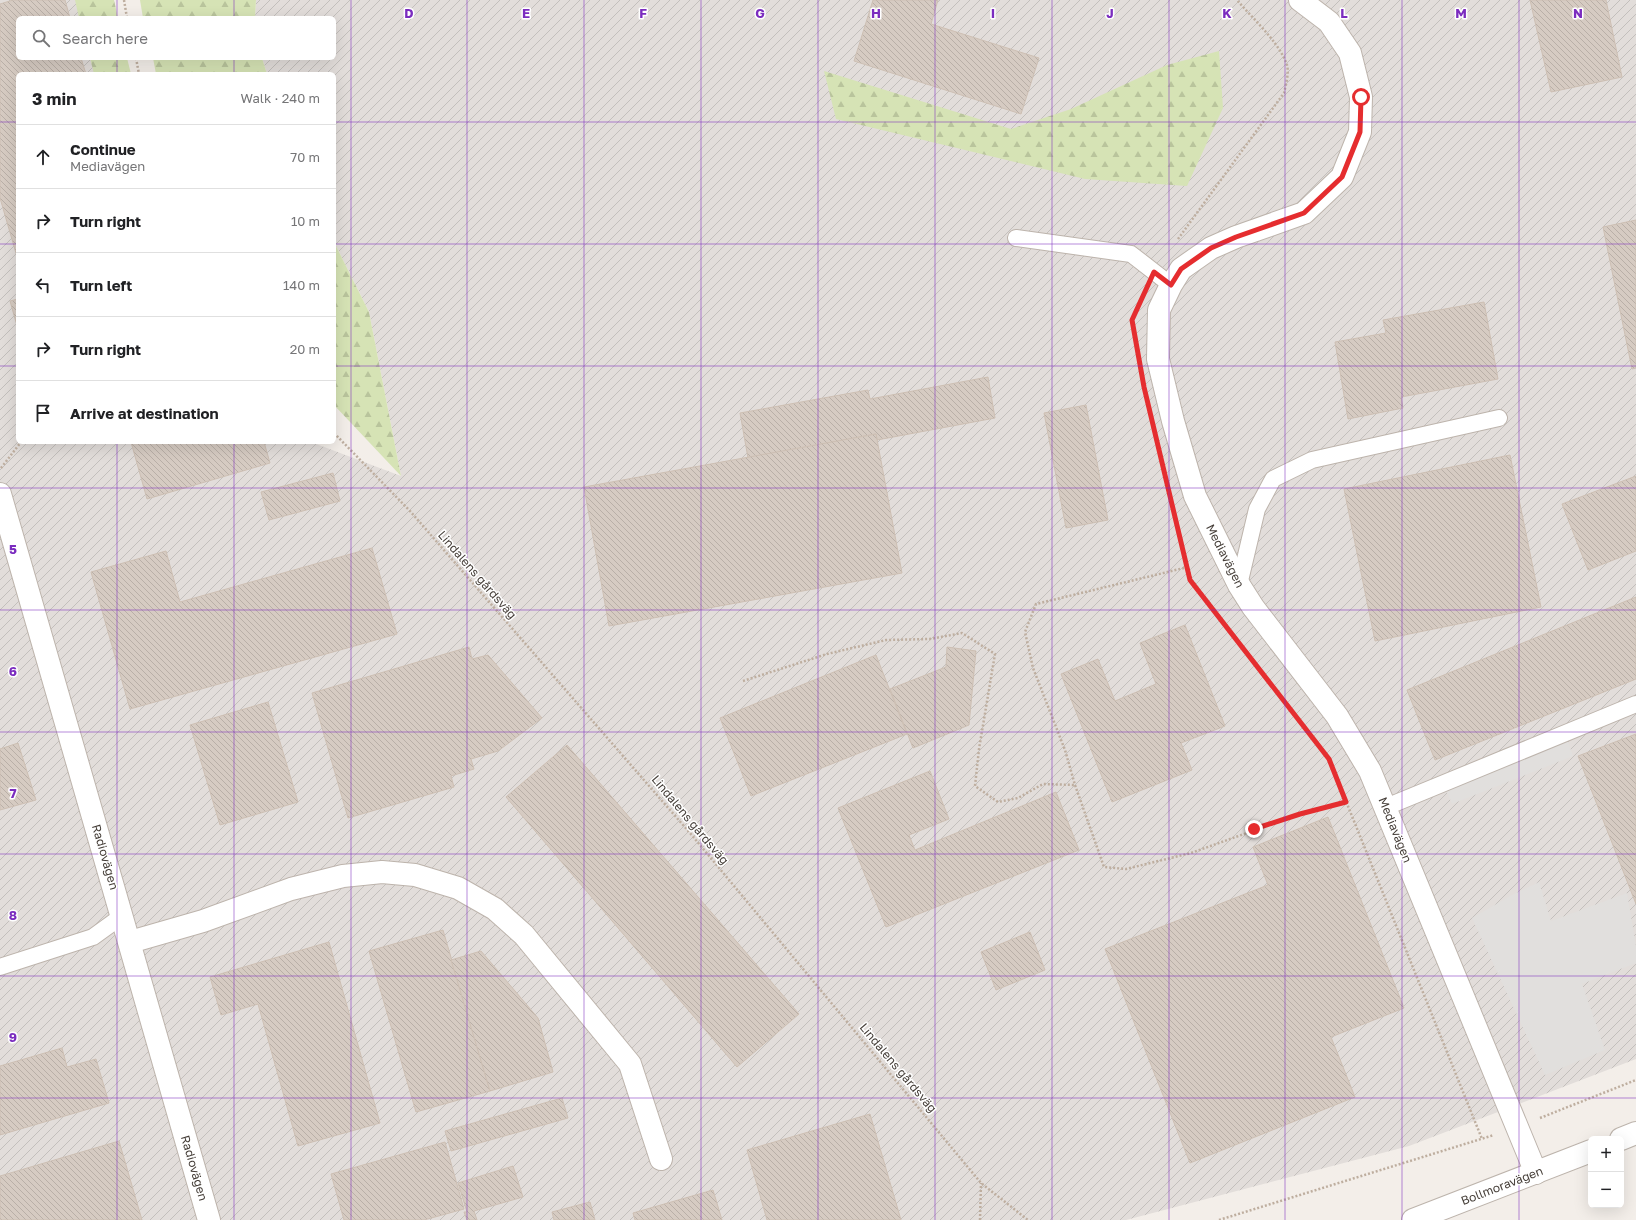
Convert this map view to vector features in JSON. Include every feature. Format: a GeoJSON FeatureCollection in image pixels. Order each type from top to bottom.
{"type":"FeatureCollection","features":[{"type":"Feature","properties":{"kind":"street","name":"Mediavägen"},"geometry":{"type":"LineString","coordinates":[[1300,0],[1329,22],[1350,53],[1361,97],[1360,132],[1342,177],[1304,213],[1236,237],[1211,248],[1181,269],[1171,285],[1159,310],[1158,359],[1173,421],[1195,496],[1239,586],[1253,607],[1337,716],[1370,771],[1386,806],[1536,1173]]}},
{"type":"Feature","properties":{"kind":"street","name":"Radiovägen"},"geometry":{"type":"LineString","coordinates":[[0,494],[6,535],[130,942],[209,1220]]}},
{"type":"Feature","properties":{"kind":"street"},"geometry":{"type":"LineString","coordinates":[[130,942],[203,921],[291,890],[343,876],[382,872],[415,875],[458,888],[495,909],[524,934],[630,1064],[661,1159]]}},
{"type":"Feature","properties":{"kind":"street"},"geometry":{"type":"LineString","coordinates":[[1624,1138],[1636,1133]]}},
{"type":"Feature","properties":{"kind":"street","name":"Bollmoravägen"},"geometry":{"type":"LineString","coordinates":[[1412,1220],[1588,1152]]}},
{"type":"Feature","properties":{"kind":"lane"},"geometry":{"type":"LineString","coordinates":[[1016,238],[1131,254],[1171,285]]}},
{"type":"Feature","properties":{"kind":"lane"},"geometry":{"type":"LineString","coordinates":[[1239,586],[1257,509],[1273,478],[1312,460],[1499,418]]}},
{"type":"Feature","properties":{"kind":"lane"},"geometry":{"type":"LineString","coordinates":[[1386,806],[1636,704]]}},
{"type":"Feature","properties":{"kind":"lane"},"geometry":{"type":"LineString","coordinates":[[0,967],[93,937],[122,916]]}},
{"type":"Feature","properties":{"kind":"path"},"geometry":{"type":"LineString","coordinates":[[124,0],[127,16]]}},
{"type":"Feature","properties":{"kind":"path"},"geometry":{"type":"LineString","coordinates":[[1177,239],[1284,93],[1287,78],[1287,63],[1275,44],[1237,0]]}},
{"type":"Feature","properties":{"kind":"path"},"geometry":{"type":"LineString","coordinates":[[136,60],[139,72]]}},
{"type":"Feature","properties":{"kind":"path","name":"Lindalens gårdsväg"},"geometry":{"type":"LineString","coordinates":[[336,435],[410,511],[690,832],[981,1183],[1028,1220]]}},
{"type":"Feature","properties":{"kind":"path"},"geometry":{"type":"LineString","coordinates":[[0,470],[20,444]]}},
{"type":"Feature","properties":{"kind":"path"},"geometry":{"type":"LineString","coordinates":[[1175,515],[1190,580],[1329,759],[1482,1139]]}},
{"type":"Feature","properties":{"kind":"path"},"geometry":{"type":"LineString","coordinates":[[1188,567],[1036,604],[1025,632],[1033,668],[1065,750],[1075,785],[1104,867],[1126,869],[1191,852],[1294,816],[1346,802]]}},
{"type":"Feature","properties":{"kind":"path"},"geometry":{"type":"LineString","coordinates":[[743,681],[827,654],[886,640],[930,639],[962,633],[995,654],[979,749],[975,786],[998,802],[1018,798],[1043,784],[1075,785]]}},
{"type":"Feature","properties":{"kind":"path"},"geometry":{"type":"LineString","coordinates":[[1219,1220],[1482,1139],[1517,1127],[1636,1080]]}},
{"type":"Feature","properties":{"kind":"path"},"geometry":{"type":"LineString","coordinates":[[980,1220],[981,1183]]}},
{"type":"Feature","properties":{"kind":"shaded area"},"geometry":{"type":"Polygon","coordinates":[[[0,0],[99,0],[103,16],[16,16],[16,60],[118,60],[120,72],[16,72],[16,444],[316,444],[401,476],[369,312],[336,246],[336,72],[266,72],[263,60],[336,60],[336,16],[255,16],[256,0],[1636,0],[1636,1059],[1409,1146],[1126,1220],[0,1220],[0,0]]]}},
{"type":"Feature","properties":{"kind":"shaded area"},"geometry":{"type":"Polygon","coordinates":[[[1565,733],[1573,756],[1452,804],[1443,783],[1565,733]]]}},
{"type":"Feature","properties":{"kind":"shaded area"},"geometry":{"type":"Polygon","coordinates":[[[1539,882],[1551,921],[1627,893],[1636,946],[1636,963],[1582,984],[1605,1050],[1545,1075],[1472,918],[1512,895],[1539,882]]]}},
{"type":"Feature","properties":{"kind":"green space"},"geometry":{"type":"Polygon","coordinates":[[[75,0],[114,0],[118,16],[79,16],[75,0]]]}},
{"type":"Feature","properties":{"kind":"green space"},"geometry":{"type":"Polygon","coordinates":[[[140,0],[256,0],[255,16],[143,16],[140,0]]]}},
{"type":"Feature","properties":{"kind":"green space"},"geometry":{"type":"Polygon","coordinates":[[[1219,51],[1223,108],[1187,186],[1085,179],[836,119],[824,71],[1011,129],[1071,109],[1167,65],[1219,51]]]}},
{"type":"Feature","properties":{"kind":"green space"},"geometry":{"type":"Polygon","coordinates":[[[90,60],[128,60],[130,72],[94,72],[90,60]]]}},
{"type":"Feature","properties":{"kind":"green space"},"geometry":{"type":"Polygon","coordinates":[[[153,60],[263,60],[266,72],[156,72],[153,60]]]}},
{"type":"Feature","properties":{"kind":"green space"},"geometry":{"type":"Polygon","coordinates":[[[336,246],[369,312],[401,476],[336,407],[336,246]]]}},
{"type":"Feature","properties":{"kind":"building"},"geometry":{"type":"Polygon","coordinates":[[[13,0],[65,0],[69,16],[16,16],[16,60],[82,60],[85,72],[16,72],[16,253],[0,198],[0,4],[13,0]]]}},
{"type":"Feature","properties":{"kind":"building"},"geometry":{"type":"Polygon","coordinates":[[[873,0],[938,0],[931,24],[1039,58],[1021,114],[854,61],[873,0]]]}},
{"type":"Feature","properties":{"kind":"building"},"geometry":{"type":"Polygon","coordinates":[[[1530,0],[1606,0],[1622,77],[1551,92],[1530,0]]]}},
{"type":"Feature","properties":{"kind":"building"},"geometry":{"type":"Polygon","coordinates":[[[1636,220],[1636,368],[1632,369],[1603,227],[1636,220]]]}},
{"type":"Feature","properties":{"kind":"building"},"geometry":{"type":"Polygon","coordinates":[[[16,300],[16,322],[10,301],[16,300]]]}},
{"type":"Feature","properties":{"kind":"building"},"geometry":{"type":"Polygon","coordinates":[[[1484,302],[1498,379],[1401,397],[1403,408],[1348,419],[1335,342],[1386,333],[1383,320],[1484,302]]]}},
{"type":"Feature","properties":{"kind":"building"},"geometry":{"type":"Polygon","coordinates":[[[988,377],[995,418],[877,440],[876,434],[748,458],[740,413],[868,390],[870,399],[988,377]]]}},
{"type":"Feature","properties":{"kind":"building"},"geometry":{"type":"Polygon","coordinates":[[[1086,405],[1108,520],[1066,528],[1044,413],[1086,405]]]}},
{"type":"Feature","properties":{"kind":"building"},"geometry":{"type":"Polygon","coordinates":[[[876,434],[902,573],[609,626],[584,487],[876,434]]]}},
{"type":"Feature","properties":{"kind":"building"},"geometry":{"type":"Polygon","coordinates":[[[132,444],[265,444],[270,463],[147,499],[132,444]]]}},
{"type":"Feature","properties":{"kind":"building"},"geometry":{"type":"Polygon","coordinates":[[[1510,455],[1541,607],[1375,641],[1344,489],[1510,455]]]}},
{"type":"Feature","properties":{"kind":"building"},"geometry":{"type":"Polygon","coordinates":[[[333,473],[340,501],[269,520],[261,492],[333,473]]]}},
{"type":"Feature","properties":{"kind":"building"},"geometry":{"type":"Polygon","coordinates":[[[1636,476],[1636,551],[1588,570],[1562,504],[1636,476]]]}},
{"type":"Feature","properties":{"kind":"building"},"geometry":{"type":"Polygon","coordinates":[[[372,548],[397,634],[130,709],[91,572],[166,551],[180,602],[372,548]]]}},
{"type":"Feature","properties":{"kind":"building"},"geometry":{"type":"Polygon","coordinates":[[[1636,597],[1636,679],[1435,760],[1407,690],[1636,597]]]}},
{"type":"Feature","properties":{"kind":"building"},"geometry":{"type":"Polygon","coordinates":[[[1185,625],[1225,726],[1181,743],[1192,770],[1112,802],[1061,674],[1098,659],[1115,701],[1156,684],[1140,643],[1185,625]]]}},
{"type":"Feature","properties":{"kind":"building"},"geometry":{"type":"Polygon","coordinates":[[[469,647],[472,659],[488,655],[542,718],[498,751],[471,759],[474,769],[451,776],[454,787],[348,818],[312,693],[469,647]]]}},
{"type":"Feature","properties":{"kind":"building"},"geometry":{"type":"Polygon","coordinates":[[[947,647],[976,651],[969,725],[913,748],[890,689],[946,667],[947,647]]]}},
{"type":"Feature","properties":{"kind":"building"},"geometry":{"type":"Polygon","coordinates":[[[876,655],[907,734],[751,796],[720,718],[876,655]]]}},
{"type":"Feature","properties":{"kind":"building"},"geometry":{"type":"Polygon","coordinates":[[[268,702],[298,802],[220,825],[190,725],[268,702]]]}},
{"type":"Feature","properties":{"kind":"building"},"geometry":{"type":"Polygon","coordinates":[[[1636,734],[1636,904],[1578,756],[1636,734]]]}},
{"type":"Feature","properties":{"kind":"building"},"geometry":{"type":"Polygon","coordinates":[[[18,743],[36,800],[0,810],[0,749],[18,743]]]}},
{"type":"Feature","properties":{"kind":"building"},"geometry":{"type":"Polygon","coordinates":[[[567,745],[799,1014],[737,1067],[506,797],[567,745]]]}},
{"type":"Feature","properties":{"kind":"building"},"geometry":{"type":"Polygon","coordinates":[[[930,771],[949,819],[909,835],[915,850],[1056,792],[1079,850],[886,927],[838,808],[930,771]]]}},
{"type":"Feature","properties":{"kind":"building"},"geometry":{"type":"Polygon","coordinates":[[[1328,817],[1404,1008],[1331,1037],[1355,1097],[1190,1163],[1105,949],[1268,885],[1253,847],[1328,817]]]}},
{"type":"Feature","properties":{"kind":"building"},"geometry":{"type":"Polygon","coordinates":[[[443,930],[490,1091],[416,1112],[369,951],[443,930]]]}},
{"type":"Feature","properties":{"kind":"building"},"geometry":{"type":"Polygon","coordinates":[[[1030,932],[1045,970],[996,990],[981,952],[1030,932]]]}},
{"type":"Feature","properties":{"kind":"building"},"geometry":{"type":"Polygon","coordinates":[[[329,942],[380,1123],[298,1146],[258,1004],[221,1015],[210,977],[329,942]]]}},
{"type":"Feature","properties":{"kind":"building"},"geometry":{"type":"Polygon","coordinates":[[[481,951],[538,1018],[553,1072],[490,1091],[451,960],[481,951]]]}},
{"type":"Feature","properties":{"kind":"building"},"geometry":{"type":"Polygon","coordinates":[[[62,1048],[67,1067],[96,1059],[109,1103],[0,1135],[0,1066],[62,1048]]]}},
{"type":"Feature","properties":{"kind":"building"},"geometry":{"type":"Polygon","coordinates":[[[562,1098],[568,1118],[451,1151],[445,1131],[562,1098]]]}},
{"type":"Feature","properties":{"kind":"building"},"geometry":{"type":"Polygon","coordinates":[[[870,1114],[901,1220],[767,1220],[747,1150],[870,1114]]]}},
{"type":"Feature","properties":{"kind":"building"},"geometry":{"type":"Polygon","coordinates":[[[119,1141],[142,1220],[0,1220],[0,1176],[119,1141]]]}},
{"type":"Feature","properties":{"kind":"building"},"geometry":{"type":"Polygon","coordinates":[[[445,1142],[464,1209],[424,1220],[344,1220],[331,1174],[445,1142]]]}},
{"type":"Feature","properties":{"kind":"building"},"geometry":{"type":"Polygon","coordinates":[[[513,1166],[523,1197],[474,1211],[477,1220],[467,1220],[464,1212],[467,1212],[458,1183],[513,1166]]]}},
{"type":"Feature","properties":{"kind":"building"},"geometry":{"type":"Polygon","coordinates":[[[713,1190],[722,1220],[635,1220],[633,1213],[713,1190]]]}},
{"type":"Feature","properties":{"kind":"building"},"geometry":{"type":"Polygon","coordinates":[[[590,1202],[595,1220],[554,1220],[552,1212],[590,1202]]]}},
{"type":"Feature","properties":{"kind":"route"},"geometry":{"type":"LineString","coordinates":[[1254,829],[1300,814],[1346,802],[1329,759],[1190,580],[1144,387],[1132,320],[1154,272],[1171,285],[1181,269],[1211,248],[1236,237],[1269,227],[1304,213],[1342,177],[1360,132],[1361,97]]}}]}
